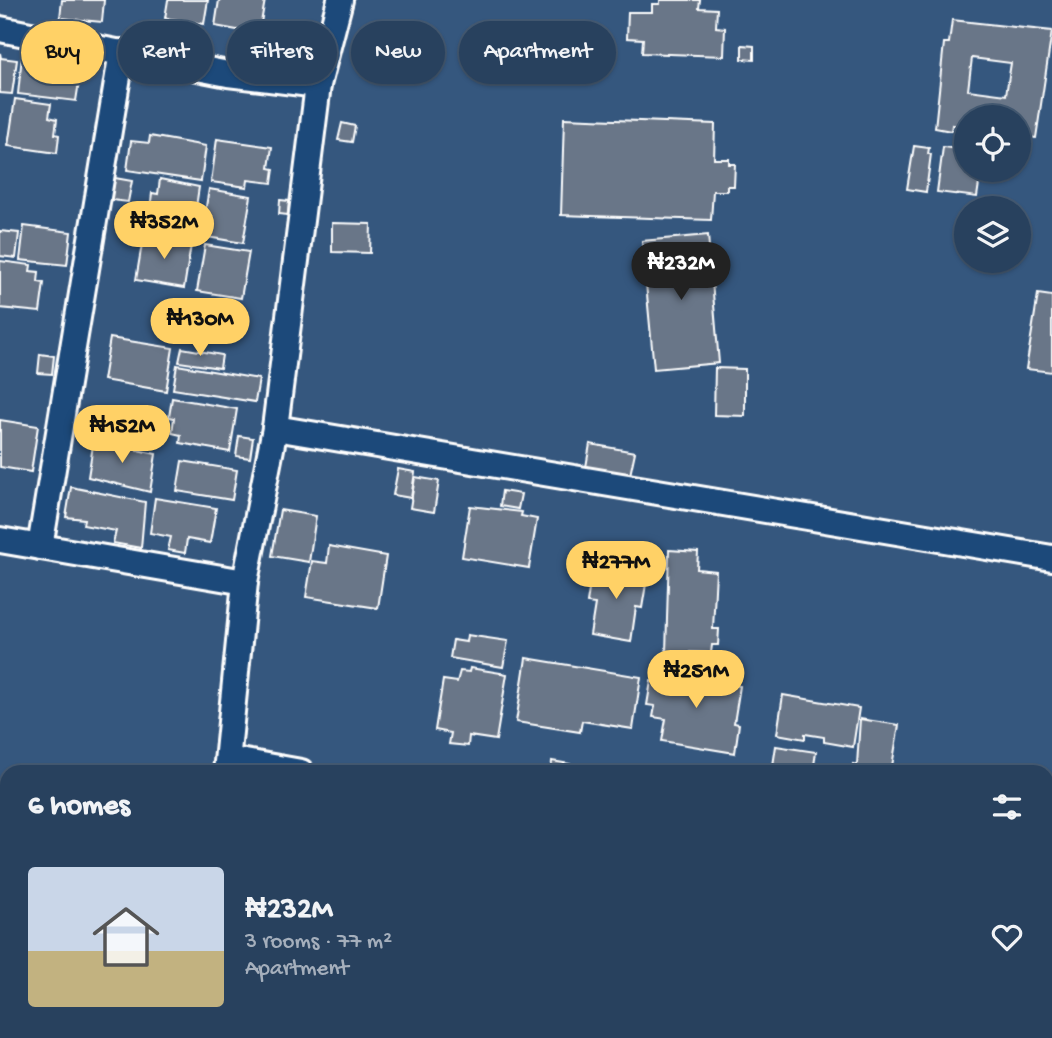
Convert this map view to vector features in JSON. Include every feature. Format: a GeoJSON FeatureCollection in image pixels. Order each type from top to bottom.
{"type":"FeatureCollection","features":[{"type":"Feature","properties":{"kind":"street"},"geometry":{"type":"LineString","coordinates":[[227,765],[245,583],[275,428],[318,85],[340,0]]}},
{"type":"Feature","properties":{"kind":"street"},"geometry":{"type":"LineString","coordinates":[[0,29],[118,51]]}},
{"type":"Feature","properties":{"kind":"street"},"geometry":{"type":"LineString","coordinates":[[213,71],[318,85]]}},
{"type":"Feature","properties":{"kind":"street"},"geometry":{"type":"LineString","coordinates":[[40,547],[118,76]]}},
{"type":"Feature","properties":{"kind":"street"},"geometry":{"type":"LineString","coordinates":[[275,428],[1052,558]]}},
{"type":"Feature","properties":{"kind":"street"},"geometry":{"type":"LineString","coordinates":[[0,540],[245,583]]}},
{"type":"Feature","properties":{"kind":"building"},"geometry":{"type":"Polygon","coordinates":[[[62,0],[104,0],[102,21],[60,18],[62,0]]]}},
{"type":"Feature","properties":{"kind":"building"},"geometry":{"type":"Polygon","coordinates":[[[168,0],[208,0],[204,21],[165,18],[168,0]]]}},
{"type":"Feature","properties":{"kind":"building"},"geometry":{"type":"Polygon","coordinates":[[[219,0],[265,0],[261,21],[227,21],[227,28],[215,26],[219,0]]]}},
{"type":"Feature","properties":{"kind":"building"},"geometry":{"type":"Polygon","coordinates":[[[660,0],[700,0],[699,8],[717,9],[716,27],[725,28],[724,56],[642,53],[643,39],[627,38],[628,12],[652,12],[652,4],[660,4],[660,0]]]}},
{"type":"Feature","properties":{"kind":"building"},"geometry":{"type":"Polygon","coordinates":[[[952,20],[1052,31],[1036,138],[1031,137],[1031,105],[954,105],[954,125],[951,131],[935,128],[944,43],[949,43],[952,20]],[[972,58],[968,90],[1006,95],[1011,63],[972,58]]]}},
{"type":"Feature","properties":{"kind":"building"},"geometry":{"type":"Polygon","coordinates":[[[742,45],[754,46],[754,60],[742,59],[742,45]]]}},
{"type":"Feature","properties":{"kind":"building"},"geometry":{"type":"Polygon","coordinates":[[[0,53],[1,58],[17,60],[12,94],[0,93],[0,53]]]}},
{"type":"Feature","properties":{"kind":"building"},"geometry":{"type":"Polygon","coordinates":[[[21,66],[21,84],[79,84],[76,101],[18,94],[21,66]]]}},
{"type":"Feature","properties":{"kind":"building"},"geometry":{"type":"Polygon","coordinates":[[[15,99],[51,104],[49,117],[57,119],[55,134],[59,135],[57,153],[8,146],[15,99]]]}},
{"type":"Feature","properties":{"kind":"building"},"geometry":{"type":"Polygon","coordinates":[[[564,118],[715,124],[714,159],[729,159],[729,164],[735,164],[734,186],[727,186],[727,191],[713,191],[711,220],[561,215],[564,118]]]}},
{"type":"Feature","properties":{"kind":"building"},"geometry":{"type":"Polygon","coordinates":[[[342,123],[355,126],[352,142],[338,140],[342,123]]]}},
{"type":"Feature","properties":{"kind":"building"},"geometry":{"type":"Polygon","coordinates":[[[150,136],[206,146],[201,181],[127,170],[131,141],[149,143],[150,136]]]}},
{"type":"Feature","properties":{"kind":"building"},"geometry":{"type":"Polygon","coordinates":[[[217,139],[272,147],[269,168],[274,169],[272,183],[248,180],[247,187],[211,182],[217,139]]]}},
{"type":"Feature","properties":{"kind":"building"},"geometry":{"type":"Polygon","coordinates":[[[914,146],[929,148],[928,154],[931,154],[926,192],[907,189],[914,146]]]}},
{"type":"Feature","properties":{"kind":"building"},"geometry":{"type":"Polygon","coordinates":[[[943,147],[954,148],[954,182],[979,182],[977,196],[937,192],[943,147]]]}},
{"type":"Feature","properties":{"kind":"building"},"geometry":{"type":"Polygon","coordinates":[[[115,178],[132,181],[128,202],[111,200],[115,178]]]}},
{"type":"Feature","properties":{"kind":"building"},"geometry":{"type":"Polygon","coordinates":[[[160,179],[199,187],[192,233],[153,227],[154,220],[149,219],[152,193],[158,194],[160,179]]]}},
{"type":"Feature","properties":{"kind":"building"},"geometry":{"type":"Polygon","coordinates":[[[209,189],[251,196],[243,243],[201,236],[209,189]]]}},
{"type":"Feature","properties":{"kind":"building"},"geometry":{"type":"Polygon","coordinates":[[[280,200],[289,201],[288,215],[279,214],[280,200]]]}},
{"type":"Feature","properties":{"kind":"building"},"geometry":{"type":"Polygon","coordinates":[[[332,223],[371,224],[370,253],[332,252],[332,223]]]}},
{"type":"Feature","properties":{"kind":"building"},"geometry":{"type":"Polygon","coordinates":[[[24,226],[71,232],[67,265],[20,260],[24,226]]]}},
{"type":"Feature","properties":{"kind":"building"},"geometry":{"type":"Polygon","coordinates":[[[0,231],[19,233],[16,258],[0,256],[0,231]]]}},
{"type":"Feature","properties":{"kind":"building"},"geometry":{"type":"Polygon","coordinates":[[[144,232],[165,235],[164,243],[175,245],[176,237],[192,239],[184,288],[136,280],[144,232]]]}},
{"type":"Feature","properties":{"kind":"building"},"geometry":{"type":"Polygon","coordinates":[[[708,235],[719,363],[654,369],[642,241],[708,235]]]}},
{"type":"Feature","properties":{"kind":"building"},"geometry":{"type":"Polygon","coordinates":[[[205,245],[249,252],[241,298],[197,291],[205,245]]]}},
{"type":"Feature","properties":{"kind":"building"},"geometry":{"type":"Polygon","coordinates":[[[0,261],[31,265],[30,271],[39,272],[38,282],[44,283],[40,312],[0,308],[0,261]]]}},
{"type":"Feature","properties":{"kind":"building"},"geometry":{"type":"Polygon","coordinates":[[[1038,294],[1052,296],[1052,372],[1026,369],[1038,294]]]}},
{"type":"Feature","properties":{"kind":"building"},"geometry":{"type":"Polygon","coordinates":[[[110,338],[173,348],[166,391],[103,380],[110,338]]]}},
{"type":"Feature","properties":{"kind":"building"},"geometry":{"type":"Polygon","coordinates":[[[182,348],[222,355],[220,368],[179,362],[182,348]]]}},
{"type":"Feature","properties":{"kind":"building"},"geometry":{"type":"Polygon","coordinates":[[[40,354],[54,356],[52,374],[38,373],[40,354]]]}},
{"type":"Feature","properties":{"kind":"building"},"geometry":{"type":"Polygon","coordinates":[[[177,365],[259,379],[255,402],[173,389],[177,365]]]}},
{"type":"Feature","properties":{"kind":"building"},"geometry":{"type":"Polygon","coordinates":[[[715,368],[745,369],[745,416],[714,415],[715,368]]]}},
{"type":"Feature","properties":{"kind":"building"},"geometry":{"type":"Polygon","coordinates":[[[172,398],[237,409],[230,452],[180,443],[181,435],[172,433],[174,418],[169,417],[172,398]]]}},
{"type":"Feature","properties":{"kind":"building"},"geometry":{"type":"Polygon","coordinates":[[[0,420],[38,426],[31,472],[0,467],[0,420]]]}},
{"type":"Feature","properties":{"kind":"building"},"geometry":{"type":"Polygon","coordinates":[[[239,436],[253,438],[250,458],[236,456],[239,436]]]}},
{"type":"Feature","properties":{"kind":"building"},"geometry":{"type":"Polygon","coordinates":[[[94,439],[138,447],[137,450],[156,454],[150,492],[88,477],[94,439]]]}},
{"type":"Feature","properties":{"kind":"building"},"geometry":{"type":"Polygon","coordinates":[[[590,444],[635,452],[630,475],[586,467],[590,444]]]}},
{"type":"Feature","properties":{"kind":"building"},"geometry":{"type":"Polygon","coordinates":[[[182,461],[237,470],[232,500],[177,491],[182,461]]]}},
{"type":"Feature","properties":{"kind":"building"},"geometry":{"type":"Polygon","coordinates":[[[398,469],[415,472],[411,498],[393,495],[398,469]]]}},
{"type":"Feature","properties":{"kind":"building"},"geometry":{"type":"Polygon","coordinates":[[[415,477],[439,481],[434,512],[410,508],[415,477]]]}},
{"type":"Feature","properties":{"kind":"building"},"geometry":{"type":"Polygon","coordinates":[[[71,487],[145,502],[141,548],[113,543],[116,531],[83,525],[84,519],[66,517],[71,487]]]}},
{"type":"Feature","properties":{"kind":"building"},"geometry":{"type":"Polygon","coordinates":[[[502,491],[521,494],[518,509],[500,506],[502,491]]]}},
{"type":"Feature","properties":{"kind":"building"},"geometry":{"type":"Polygon","coordinates":[[[155,498],[216,508],[210,543],[187,539],[185,553],[168,550],[171,537],[150,533],[155,498]]]}},
{"type":"Feature","properties":{"kind":"building"},"geometry":{"type":"Polygon","coordinates":[[[470,506],[522,512],[521,516],[537,519],[529,568],[462,557],[470,506]]]}},
{"type":"Feature","properties":{"kind":"building"},"geometry":{"type":"Polygon","coordinates":[[[280,510],[316,516],[309,562],[272,556],[280,510]]]}},
{"type":"Feature","properties":{"kind":"building"},"geometry":{"type":"Polygon","coordinates":[[[329,546],[386,556],[378,608],[306,597],[312,561],[327,563],[329,546]]]}},
{"type":"Feature","properties":{"kind":"building"},"geometry":{"type":"Polygon","coordinates":[[[669,550],[698,552],[697,569],[716,571],[713,629],[719,629],[718,645],[712,645],[711,653],[690,652],[690,657],[666,653],[669,550]]]}},
{"type":"Feature","properties":{"kind":"building"},"geometry":{"type":"Polygon","coordinates":[[[601,564],[648,572],[642,608],[636,607],[631,642],[590,635],[595,604],[587,603],[592,570],[600,571],[601,564]]]}},
{"type":"Feature","properties":{"kind":"building"},"geometry":{"type":"Polygon","coordinates":[[[467,635],[508,641],[503,667],[450,658],[453,640],[466,642],[467,635]]]}},
{"type":"Feature","properties":{"kind":"building"},"geometry":{"type":"Polygon","coordinates":[[[526,658],[641,677],[633,729],[582,721],[580,732],[516,722],[526,658]]]}},
{"type":"Feature","properties":{"kind":"building"},"geometry":{"type":"Polygon","coordinates":[[[470,668],[507,674],[496,740],[469,736],[468,746],[449,744],[451,733],[435,730],[443,680],[457,682],[460,671],[469,672],[470,668]]]}},
{"type":"Feature","properties":{"kind":"building"},"geometry":{"type":"Polygon","coordinates":[[[661,668],[709,676],[708,681],[740,686],[734,723],[739,724],[735,753],[662,741],[666,719],[653,717],[655,706],[647,705],[651,681],[659,682],[661,668]]]}},
{"type":"Feature","properties":{"kind":"building"},"geometry":{"type":"Polygon","coordinates":[[[783,695],[859,708],[853,747],[824,742],[824,737],[805,734],[805,739],[777,734],[783,695]]]}},
{"type":"Feature","properties":{"kind":"building"},"geometry":{"type":"Polygon","coordinates":[[[860,719],[899,725],[892,765],[857,765],[860,719]]]}},
{"type":"Feature","properties":{"kind":"building"},"geometry":{"type":"Polygon","coordinates":[[[776,746],[816,752],[814,765],[773,765],[776,746]]]}},
{"type":"Feature","properties":{"kind":"building"},"geometry":{"type":"Polygon","coordinates":[[[552,761],[570,764],[570,765],[552,765],[552,761]]]}}]}
